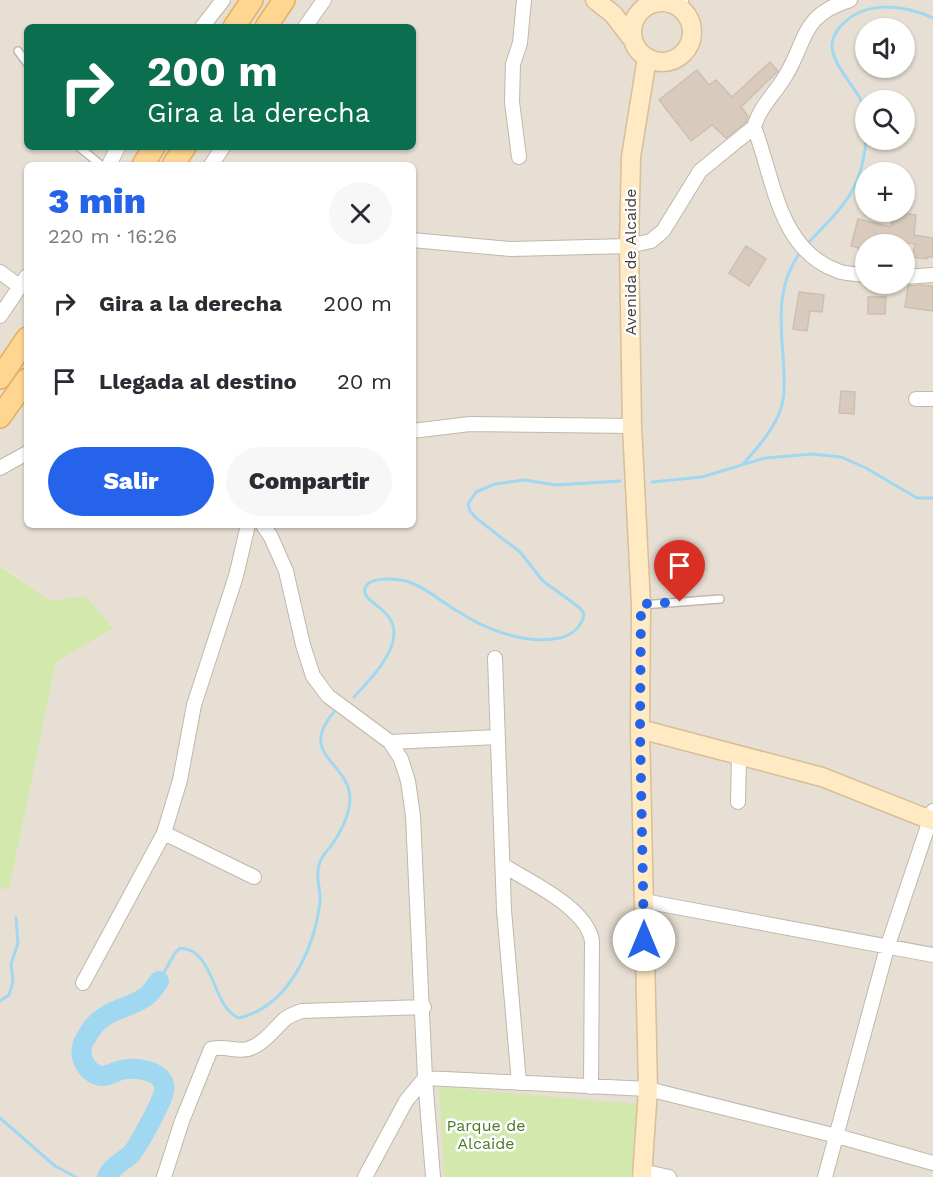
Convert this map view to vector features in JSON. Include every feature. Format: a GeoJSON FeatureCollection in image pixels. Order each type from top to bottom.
{"type":"FeatureCollection","features":[{"type":"Feature","properties":{"kind":"main road"},"geometry":{"type":"LineString","coordinates":[[236,24],[252,0]]}},
{"type":"Feature","properties":{"kind":"main road"},"geometry":{"type":"LineString","coordinates":[[268,24],[284,0]]}},
{"type":"Feature","properties":{"kind":"main road"},"geometry":{"type":"LineString","coordinates":[[595,0],[613,14],[638,50],[647,58],[658,62],[670,62],[681,56],[689,47],[693,36],[692,24],[679,3],[641,3],[632,28],[633,40]]}},
{"type":"Feature","properties":{"kind":"main road","name":"Avenida de Alcaide"},"geometry":{"type":"LineString","coordinates":[[641,604],[632,426],[629,246],[631,157],[647,58]]}},
{"type":"Feature","properties":{"kind":"main road"},"geometry":{"type":"LineString","coordinates":[[0,378],[24,342]]}},
{"type":"Feature","properties":{"kind":"main road"},"geometry":{"type":"LineString","coordinates":[[0,417],[24,383]]}},
{"type":"Feature","properties":{"kind":"main road"},"geometry":{"type":"LineString","coordinates":[[641,604],[640,729],[648,1089],[642,1174]]}},
{"type":"Feature","properties":{"kind":"main road"},"geometry":{"type":"LineString","coordinates":[[640,729],[822,777],[932,817]]}},
{"type":"Feature","properties":{"kind":"street"},"geometry":{"type":"LineString","coordinates":[[204,24],[223,0]]}},
{"type":"Feature","properties":{"kind":"street"},"geometry":{"type":"LineString","coordinates":[[307,24],[324,0]]}},
{"type":"Feature","properties":{"kind":"street"},"geometry":{"type":"LineString","coordinates":[[519,157],[512,102],[513,64],[520,43],[524,0]]}},
{"type":"Feature","properties":{"kind":"street"},"geometry":{"type":"LineString","coordinates":[[850,0],[816,18],[805,31],[786,74],[758,113],[754,127],[783,214],[796,242],[812,258],[838,271],[855,273]]}},
{"type":"Feature","properties":{"kind":"street"},"geometry":{"type":"LineString","coordinates":[[416,240],[511,249],[629,246],[651,241],[663,231],[699,171],[754,127]]}},
{"type":"Feature","properties":{"kind":"street"},"geometry":{"type":"LineString","coordinates":[[0,272],[23,281],[0,316]]}},
{"type":"Feature","properties":{"kind":"street"},"geometry":{"type":"LineString","coordinates":[[915,276],[933,275]]}},
{"type":"Feature","properties":{"kind":"street"},"geometry":{"type":"LineString","coordinates":[[916,399],[933,399]]}},
{"type":"Feature","properties":{"kind":"street"},"geometry":{"type":"LineString","coordinates":[[416,431],[470,424],[632,426]]}},
{"type":"Feature","properties":{"kind":"street"},"geometry":{"type":"LineString","coordinates":[[0,468],[24,455]]}},
{"type":"Feature","properties":{"kind":"street"},"geometry":{"type":"LineString","coordinates":[[83,983],[164,833],[180,780],[194,705],[236,576],[247,528]]}},
{"type":"Feature","properties":{"kind":"street"},"geometry":{"type":"LineString","coordinates":[[265,528],[286,571],[303,645],[313,676],[328,696],[390,742],[401,759],[408,781],[413,816],[424,1007],[425,1078],[433,1177]]}},
{"type":"Feature","properties":{"kind":"street"},"geometry":{"type":"LineString","coordinates":[[495,658],[502,866],[519,1083]]}},
{"type":"Feature","properties":{"kind":"street"},"geometry":{"type":"LineString","coordinates":[[390,742],[498,737]]}},
{"type":"Feature","properties":{"kind":"street"},"geometry":{"type":"LineString","coordinates":[[738,802],[739,756]]}},
{"type":"Feature","properties":{"kind":"street"},"geometry":{"type":"LineString","coordinates":[[825,1177],[887,948],[932,817]]}},
{"type":"Feature","properties":{"kind":"street"},"geometry":{"type":"LineString","coordinates":[[164,833],[254,877]]}},
{"type":"Feature","properties":{"kind":"street"},"geometry":{"type":"LineString","coordinates":[[502,866],[580,916],[590,929],[592,941],[591,1087]]}},
{"type":"Feature","properties":{"kind":"street"},"geometry":{"type":"LineString","coordinates":[[644,901],[933,955]]}},
{"type":"Feature","properties":{"kind":"street"},"geometry":{"type":"LineString","coordinates":[[165,1177],[182,1121],[211,1049],[220,1047],[233,1051],[250,1048],[268,1037],[287,1017],[302,1011],[424,1007]]}},
{"type":"Feature","properties":{"kind":"street"},"geometry":{"type":"LineString","coordinates":[[425,1078],[648,1089],[837,1136],[933,1163]]}},
{"type":"Feature","properties":{"kind":"street"},"geometry":{"type":"LineString","coordinates":[[365,1177],[406,1101],[425,1078]]}},
{"type":"Feature","properties":{"kind":"street"},"geometry":{"type":"LineString","coordinates":[[642,1174],[669,1177]]}},
{"type":"Feature","properties":{"kind":"lane"},"geometry":{"type":"LineString","coordinates":[[18,51],[24,59]]}},
{"type":"Feature","properties":{"kind":"lane"},"geometry":{"type":"LineString","coordinates":[[83,150],[97,162]]}},
{"type":"Feature","properties":{"kind":"lane"},"geometry":{"type":"LineString","coordinates":[[641,604],[720,599]]}},
{"type":"Feature","properties":{"kind":"shaded area"},"geometry":{"type":"Polygon","coordinates":[[[0,0],[933,0],[933,1177],[0,1177],[0,888],[9,889],[56,662],[51,601],[0,565],[0,0]]]}},
{"type":"Feature","properties":{"kind":"green space"},"geometry":{"type":"Polygon","coordinates":[[[0,566],[51,601],[85,596],[113,628],[56,662],[9,890],[0,888],[0,566]]]}},
{"type":"Feature","properties":{"kind":"green space","name":"Parque de Alcaide"},"geometry":{"type":"Polygon","coordinates":[[[439,1087],[637,1104],[631,1177],[444,1177],[439,1087]]]}},
{"type":"Feature","properties":{"kind":"building"},"geometry":{"type":"Polygon","coordinates":[[[770,62],[778,71],[741,107],[748,116],[746,122],[726,138],[712,125],[691,141],[659,100],[697,70],[709,85],[716,80],[732,97],[770,62]]]}},
{"type":"Feature","properties":{"kind":"building"},"geometry":{"type":"Polygon","coordinates":[[[916,215],[914,234],[855,234],[855,247],[851,246],[857,222],[870,222],[891,227],[891,222],[915,222],[916,215]]]}},
{"type":"Feature","properties":{"kind":"building"},"geometry":{"type":"Polygon","coordinates":[[[915,235],[933,238],[933,257],[927,257],[927,259],[915,257],[915,235]]]}},
{"type":"Feature","properties":{"kind":"building"},"geometry":{"type":"Polygon","coordinates":[[[746,246],[766,259],[749,286],[729,273],[746,246]]]}},
{"type":"Feature","properties":{"kind":"building"},"geometry":{"type":"Polygon","coordinates":[[[915,286],[933,286],[933,311],[905,307],[907,294],[915,294],[915,286]]]}},
{"type":"Feature","properties":{"kind":"building"},"geometry":{"type":"Polygon","coordinates":[[[799,292],[824,295],[822,312],[810,311],[807,331],[793,329],[799,292]]]}},
{"type":"Feature","properties":{"kind":"building"},"geometry":{"type":"Polygon","coordinates":[[[868,297],[886,297],[885,314],[868,314],[868,297]]]}},
{"type":"Feature","properties":{"kind":"building"},"geometry":{"type":"Polygon","coordinates":[[[841,391],[855,392],[854,414],[839,413],[841,391]]]}},
{"type":"Feature","properties":{"kind":"waterway"},"geometry":{"type":"LineString","coordinates":[[855,91],[840,69],[832,49],[834,36],[849,18],[860,12],[884,7],[909,10],[933,18]]}},
{"type":"Feature","properties":{"kind":"waterway"},"geometry":{"type":"LineString","coordinates":[[807,244],[848,198],[860,173],[865,150]]}},
{"type":"Feature","properties":{"kind":"waterway"},"geometry":{"type":"LineString","coordinates":[[744,463],[771,429],[782,405],[784,372],[781,310],[786,280],[801,251]]}},
{"type":"Feature","properties":{"kind":"waterway"},"geometry":{"type":"LineString","coordinates":[[652,482],[702,477],[765,458],[812,454],[841,457],[866,468],[917,498],[933,498]]}},
{"type":"Feature","properties":{"kind":"waterway"},"geometry":{"type":"LineString","coordinates":[[354,697],[384,661],[393,639],[394,629],[390,619],[366,596],[365,589],[373,581],[390,579],[412,583],[470,619],[494,630],[521,638],[547,640],[564,637],[576,630],[584,614],[580,608],[543,581],[520,552],[476,518],[468,504],[476,492],[495,484],[524,480],[556,485],[620,481]]}},
{"type":"Feature","properties":{"kind":"waterway"},"geometry":{"type":"LineString","coordinates":[[159,981],[180,948],[192,951],[207,968],[223,1003],[239,1018],[257,1011],[272,1001],[296,973],[305,956],[317,920],[320,902],[318,874],[320,862],[341,830],[350,800],[343,776],[328,758],[321,739],[324,727],[334,712]]}},
{"type":"Feature","properties":{"kind":"waterway"},"geometry":{"type":"LineString","coordinates":[[0,1001],[9,995],[13,982],[11,964],[18,943],[16,918]]}},
{"type":"Feature","properties":{"kind":"waterway"},"geometry":{"type":"LineString","coordinates":[[107,1177],[138,1144],[159,1104],[164,1084],[156,1075],[142,1070],[128,1069],[104,1076],[94,1073],[90,1071],[82,1057],[83,1045],[90,1031],[102,1018],[146,997],[159,981]]}},
{"type":"Feature","properties":{"kind":"waterway"},"geometry":{"type":"LineString","coordinates":[[0,1118],[55,1166],[76,1177]]}},
{"type":"Feature","properties":{"kind":"route"},"geometry":{"type":"LineString","coordinates":[[644,940],[640,729],[641,604],[680,602]]}}]}
